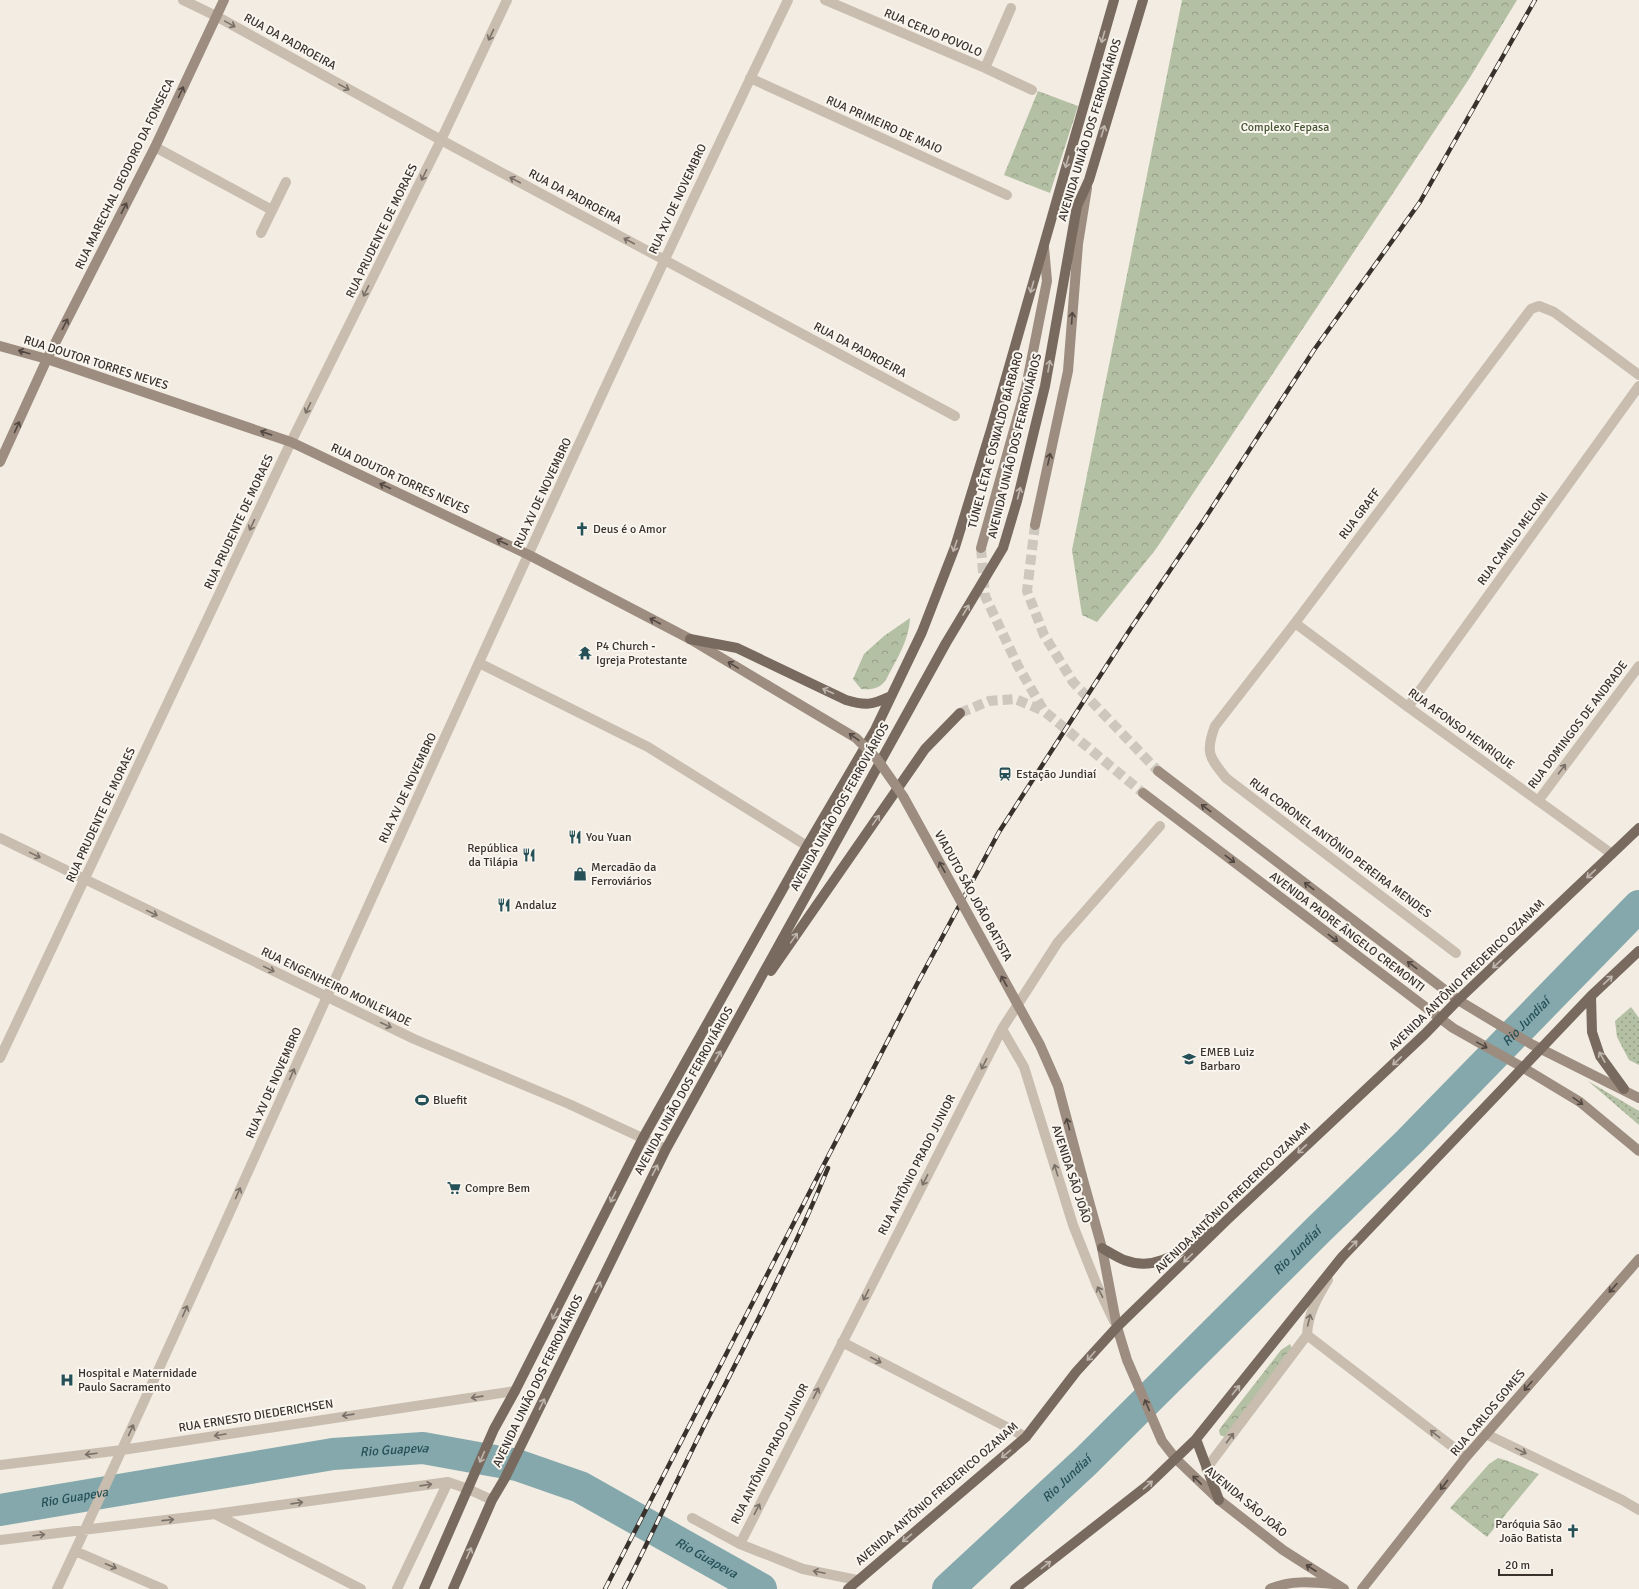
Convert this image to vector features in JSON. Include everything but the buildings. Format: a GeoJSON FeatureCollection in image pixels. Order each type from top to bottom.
{"type":"FeatureCollection","features":[{"type":"Feature","properties":{"kind":"main road","name":"RUA MARECHAL DEODORO DA FONSECA"},"geometry":{"type":"LineString","coordinates":[[0,462],[47,359],[155,147],[224,0]]}},
{"type":"Feature","properties":{"kind":"main road","name":"AVENIDA UNIÃO DOS FERROVIÁRIOS"},"geometry":{"type":"LineString","coordinates":[[424,1589],[494,1429],[516,1391],[643,1138],[807,846],[875,730],[922,632],[955,547],[991,430],[1114,0]]}},
{"type":"Feature","properties":{"kind":"main road","name":"AVENIDA UNIÃO DOS FERROVIÁRIOS"},"geometry":{"type":"LineString","coordinates":[[453,1589],[492,1500],[505,1478],[666,1149],[946,644],[1002,548],[1017,501],[1045,386],[1077,206],[1089,180],[1143,0]]}},
{"type":"Feature","properties":{"kind":"main road"},"geometry":{"type":"LineString","coordinates":[[1035,525],[1068,371],[1078,244],[1089,180]]}},
{"type":"Feature","properties":{"kind":"main road","name":"TÚNEL LÉTA E OSWALDO BÁRBARO"},"geometry":{"type":"LineString","coordinates":[[981,548],[1027,380],[1047,281],[1044,245]]}},
{"type":"Feature","properties":{"kind":"main road","name":"RUA DOUTOR TORRES NEVES"},"geometry":{"type":"LineString","coordinates":[[0,346],[47,359],[291,442],[529,555],[690,639],[767,685]]}},
{"type":"Feature","properties":{"kind":"main road"},"geometry":{"type":"LineString","coordinates":[[690,639],[737,648],[846,700],[862,705],[879,702],[891,696]]}},
{"type":"Feature","properties":{"kind":"main road","name":"VIADUTO SÃO JOÃO BATISTA"},"geometry":{"type":"LineString","coordinates":[[767,685],[856,738],[877,758],[903,796],[1040,1045],[1058,1086],[1082,1176]]}},
{"type":"Feature","properties":{"kind":"main road"},"geometry":{"type":"LineString","coordinates":[[740,1016],[925,749],[960,713]]}},
{"type":"Feature","properties":{"kind":"main road","name":"AVENIDA PADRE ÂNGELO CREMONTI"},"geometry":{"type":"LineString","coordinates":[[1158,771],[1458,1000],[1531,1044],[1624,1089],[1639,1098]]}},
{"type":"Feature","properties":{"kind":"main road","name":"AVENIDA PADRE ÂNGELO CREMONTI"},"geometry":{"type":"LineString","coordinates":[[1143,794],[1453,1028],[1580,1102],[1639,1151]]}},
{"type":"Feature","properties":{"kind":"main road","name":"AVENIDA ANTÔNIO FREDERICO OZANAM"},"geometry":{"type":"LineString","coordinates":[[848,1589],[1026,1437],[1076,1372],[1117,1327],[1228,1219],[1639,828]]}},
{"type":"Feature","properties":{"kind":"main road"},"geometry":{"type":"LineString","coordinates":[[1015,1589],[1147,1486],[1196,1439],[1342,1257],[1540,1048],[1591,996],[1639,951]]}},
{"type":"Feature","properties":{"kind":"main road"},"geometry":{"type":"LineString","coordinates":[[1591,996],[1592,1032],[1600,1056],[1624,1089]]}},
{"type":"Feature","properties":{"kind":"main road","name":"AVENIDA SÃO JOÃO"},"geometry":{"type":"LineString","coordinates":[[1082,1176],[1102,1248],[1117,1327],[1127,1360],[1162,1441],[1176,1459],[1219,1500],[1283,1550],[1340,1586]]}},
{"type":"Feature","properties":{"kind":"main road"},"geometry":{"type":"LineString","coordinates":[[1102,1248],[1124,1260],[1147,1265],[1162,1261],[1228,1219]]}},
{"type":"Feature","properties":{"kind":"main road","name":"RUA CARLOS GOMES"},"geometry":{"type":"LineString","coordinates":[[1362,1589],[1466,1457],[1639,1259]]}},
{"type":"Feature","properties":{"kind":"main road"},"geometry":{"type":"LineString","coordinates":[[1196,1439],[1206,1469],[1219,1500]]}},
{"type":"Feature","properties":{"kind":"main road"},"geometry":{"type":"LineString","coordinates":[[1270,1589],[1276,1586],[1297,1583],[1340,1586]]}},
{"type":"Feature","properties":{"kind":"street","name":"RUA DA PADROEIRA"},"geometry":{"type":"LineString","coordinates":[[183,0],[216,16],[441,140],[955,416]]}},
{"type":"Feature","properties":{"kind":"street","name":"RUA PRUDENTE DE MORAES"},"geometry":{"type":"LineString","coordinates":[[0,1058],[291,442],[441,140],[508,0]]}},
{"type":"Feature","properties":{"kind":"street","name":"RUA XV DE NOVEMBRO"},"geometry":{"type":"LineString","coordinates":[[57,1589],[122,1450],[479,663],[664,260],[788,0]]}},
{"type":"Feature","properties":{"kind":"street","name":"RUA CERJO POVOLO"},"geometry":{"type":"LineString","coordinates":[[824,0],[1032,90]]}},
{"type":"Feature","properties":{"kind":"street"},"geometry":{"type":"LineString","coordinates":[[984,68],[1011,8]]}},
{"type":"Feature","properties":{"kind":"street","name":"RUA PRIMEIRO DE MAIO"},"geometry":{"type":"LineString","coordinates":[[750,78],[1007,195]]}},
{"type":"Feature","properties":{"kind":"street"},"geometry":{"type":"LineString","coordinates":[[155,147],[272,210]]}},
{"type":"Feature","properties":{"kind":"street"},"geometry":{"type":"LineString","coordinates":[[261,233],[286,182]]}},
{"type":"Feature","properties":{"kind":"street","name":"RUA GRAFF"},"geometry":{"type":"LineString","coordinates":[[1212,760],[1209,742],[1214,726],[1295,623],[1531,308],[1538,306],[1554,312],[1639,375]]}},
{"type":"Feature","properties":{"kind":"street","name":"RUA CAMILO MELONI"},"geometry":{"type":"LineString","coordinates":[[1408,708],[1639,386]]}},
{"type":"Feature","properties":{"kind":"street","name":"RUA AFONSO HENRIQUE"},"geometry":{"type":"LineString","coordinates":[[1295,623],[1408,708],[1612,854]]}},
{"type":"Feature","properties":{"kind":"street"},"geometry":{"type":"LineString","coordinates":[[479,663],[648,747],[807,846]]}},
{"type":"Feature","properties":{"kind":"street","name":"RUA DOMINGOS DE ANDRADE"},"geometry":{"type":"LineString","coordinates":[[1538,801],[1639,666]]}},
{"type":"Feature","properties":{"kind":"street","name":"RUA CORONEL ANTÔNIO PEREIRA MENDES"},"geometry":{"type":"LineString","coordinates":[[1212,760],[1226,778],[1456,953]]}},
{"type":"Feature","properties":{"kind":"street","name":"RUA ANTÔNIO PRADO JUNIOR"},"geometry":{"type":"LineString","coordinates":[[740,1544],[1002,1029],[1058,942],[1160,826]]}},
{"type":"Feature","properties":{"kind":"street","name":"RUA ENGENHEIRO MONLEVADE"},"geometry":{"type":"LineString","coordinates":[[0,838],[414,1039],[569,1104],[666,1149]]}},
{"type":"Feature","properties":{"kind":"street","name":"AVENIDA SÃO JOÃO"},"geometry":{"type":"LineString","coordinates":[[1002,1029],[1024,1067],[1073,1225],[1096,1283],[1117,1327]]}},
{"type":"Feature","properties":{"kind":"street"},"geometry":{"type":"LineString","coordinates":[[1206,1469],[1307,1335],[1308,1321],[1315,1301],[1342,1257]]}},
{"type":"Feature","properties":{"kind":"street"},"geometry":{"type":"LineString","coordinates":[[1307,1335],[1466,1457]]}},
{"type":"Feature","properties":{"kind":"street"},"geometry":{"type":"LineString","coordinates":[[842,1342],[1026,1437]]}},
{"type":"Feature","properties":{"kind":"street","name":"RUA ERNESTO DIEDERICHSEN"},"geometry":{"type":"LineString","coordinates":[[0,1466],[122,1450],[516,1391]]}},
{"type":"Feature","properties":{"kind":"street"},"geometry":{"type":"LineString","coordinates":[[1486,1434],[1622,1500],[1639,1510]]}},
{"type":"Feature","properties":{"kind":"street"},"geometry":{"type":"LineString","coordinates":[[397,1589],[448,1482]]}},
{"type":"Feature","properties":{"kind":"street"},"geometry":{"type":"LineString","coordinates":[[0,1540],[215,1514],[448,1482],[469,1487],[492,1500]]}},
{"type":"Feature","properties":{"kind":"street"},"geometry":{"type":"LineString","coordinates":[[215,1514],[361,1589]]}},
{"type":"Feature","properties":{"kind":"street"},"geometry":{"type":"LineString","coordinates":[[692,1518],[740,1544],[803,1569],[857,1580]]}},
{"type":"Feature","properties":{"kind":"street"},"geometry":{"type":"LineString","coordinates":[[75,1551],[163,1589]]}},
{"type":"Feature","properties":{"kind":"green space","name":"Complexo Fepasa"},"geometry":{"type":"Polygon","coordinates":[[[1182,0],[1517,0],[1469,79],[1156,549],[1097,622],[1082,615],[1072,550],[1182,0]]]}},
{"type":"Feature","properties":{"kind":"green space"},"geometry":{"type":"Polygon","coordinates":[[[1038,91],[1078,106],[1050,193],[1004,175],[1038,91]]]}},
{"type":"Feature","properties":{"kind":"green space"},"geometry":{"type":"Polygon","coordinates":[[[910,618],[905,642],[886,680],[875,688],[861,689],[853,679],[864,654],[884,636],[910,618]]]}},
{"type":"Feature","properties":{"kind":"green space"},"geometry":{"type":"Polygon","coordinates":[[[1631,1007],[1639,1018],[1639,1065],[1629,1060],[1617,1037],[1615,1021],[1631,1007]]]}},
{"type":"Feature","properties":{"kind":"green space"},"geometry":{"type":"Polygon","coordinates":[[[1588,1081],[1639,1111],[1639,1125],[1588,1081]]]}},
{"type":"Feature","properties":{"kind":"green space"},"geometry":{"type":"Polygon","coordinates":[[[1290,1344],[1294,1353],[1225,1437],[1220,1435],[1219,1430],[1225,1422],[1281,1350],[1290,1344]]]}},
{"type":"Feature","properties":{"kind":"green space"},"geometry":{"type":"Polygon","coordinates":[[[1498,1458],[1539,1474],[1487,1537],[1450,1508],[1489,1464],[1498,1458]]]}},
{"type":"Feature","properties":{"kind":"waterway","name":"Rio Jundiaí"},"geometry":{"type":"LineString","coordinates":[[948,1589],[1086,1461],[1318,1230],[1409,1142],[1639,906]]}},
{"type":"Feature","properties":{"kind":"waterway","name":"Rio Guapeva"},"geometry":{"type":"LineString","coordinates":[[0,1510],[333,1454],[423,1448],[517,1465],[580,1487],[761,1589]]}},
{"type":"Feature","properties":{"kind":"tunnel"},"geometry":{"type":"LineString","coordinates":[[1035,525],[1027,591],[1044,635],[1073,682],[1158,771]]}},
{"type":"Feature","properties":{"kind":"tunnel"},"geometry":{"type":"LineString","coordinates":[[981,548],[985,596],[1018,666],[1044,711],[1143,793]]}},
{"type":"Feature","properties":{"kind":"tunnel"},"geometry":{"type":"LineString","coordinates":[[960,713],[989,701],[1015,699],[1044,711]]}},
{"type":"Feature","properties":{"kind":"railway"},"geometry":{"type":"LineString","coordinates":[[605,1589],[917,984],[999,832],[1314,350],[1420,202],[1535,0]]}},
{"type":"Feature","properties":{"kind":"railway"},"geometry":{"type":"LineString","coordinates":[[624,1589],[799,1235],[828,1168]]}},
{"type":"Feature","properties":{"kind":"place","name":"Deus é o Amor"},"geometry":{"type":"Point","coordinates":[582,529]}},
{"type":"Feature","properties":{"kind":"place","name":"P4 Church - Igreja Protestante"},"geometry":{"type":"Point","coordinates":[585,653]}},
{"type":"Feature","properties":{"kind":"place","name":"Estação Jundiaí"},"geometry":{"type":"Point","coordinates":[1005,774]}},
{"type":"Feature","properties":{"kind":"place","name":"You Yuan"},"geometry":{"type":"Point","coordinates":[575,837]}},
{"type":"Feature","properties":{"kind":"place","name":"República da Tilápia"},"geometry":{"type":"Point","coordinates":[529,855]}},
{"type":"Feature","properties":{"kind":"place","name":"Mercadão da Ferroviários"},"geometry":{"type":"Point","coordinates":[580,874]}},
{"type":"Feature","properties":{"kind":"place","name":"Andaluz"},"geometry":{"type":"Point","coordinates":[504,905]}},
{"type":"Feature","properties":{"kind":"place","name":"EMEB Luiz Barbaro"},"geometry":{"type":"Point","coordinates":[1189,1059]}},
{"type":"Feature","properties":{"kind":"place","name":"Bluefit"},"geometry":{"type":"Point","coordinates":[422,1100]}},
{"type":"Feature","properties":{"kind":"place","name":"Compre Bem"},"geometry":{"type":"Point","coordinates":[454,1188]}},
{"type":"Feature","properties":{"kind":"place","name":"Hospital e Maternidade Paulo Sacramento"},"geometry":{"type":"Point","coordinates":[67,1380]}},
{"type":"Feature","properties":{"kind":"place","name":"Paróquia São João Batista"},"geometry":{"type":"Point","coordinates":[1573,1531]}}]}
